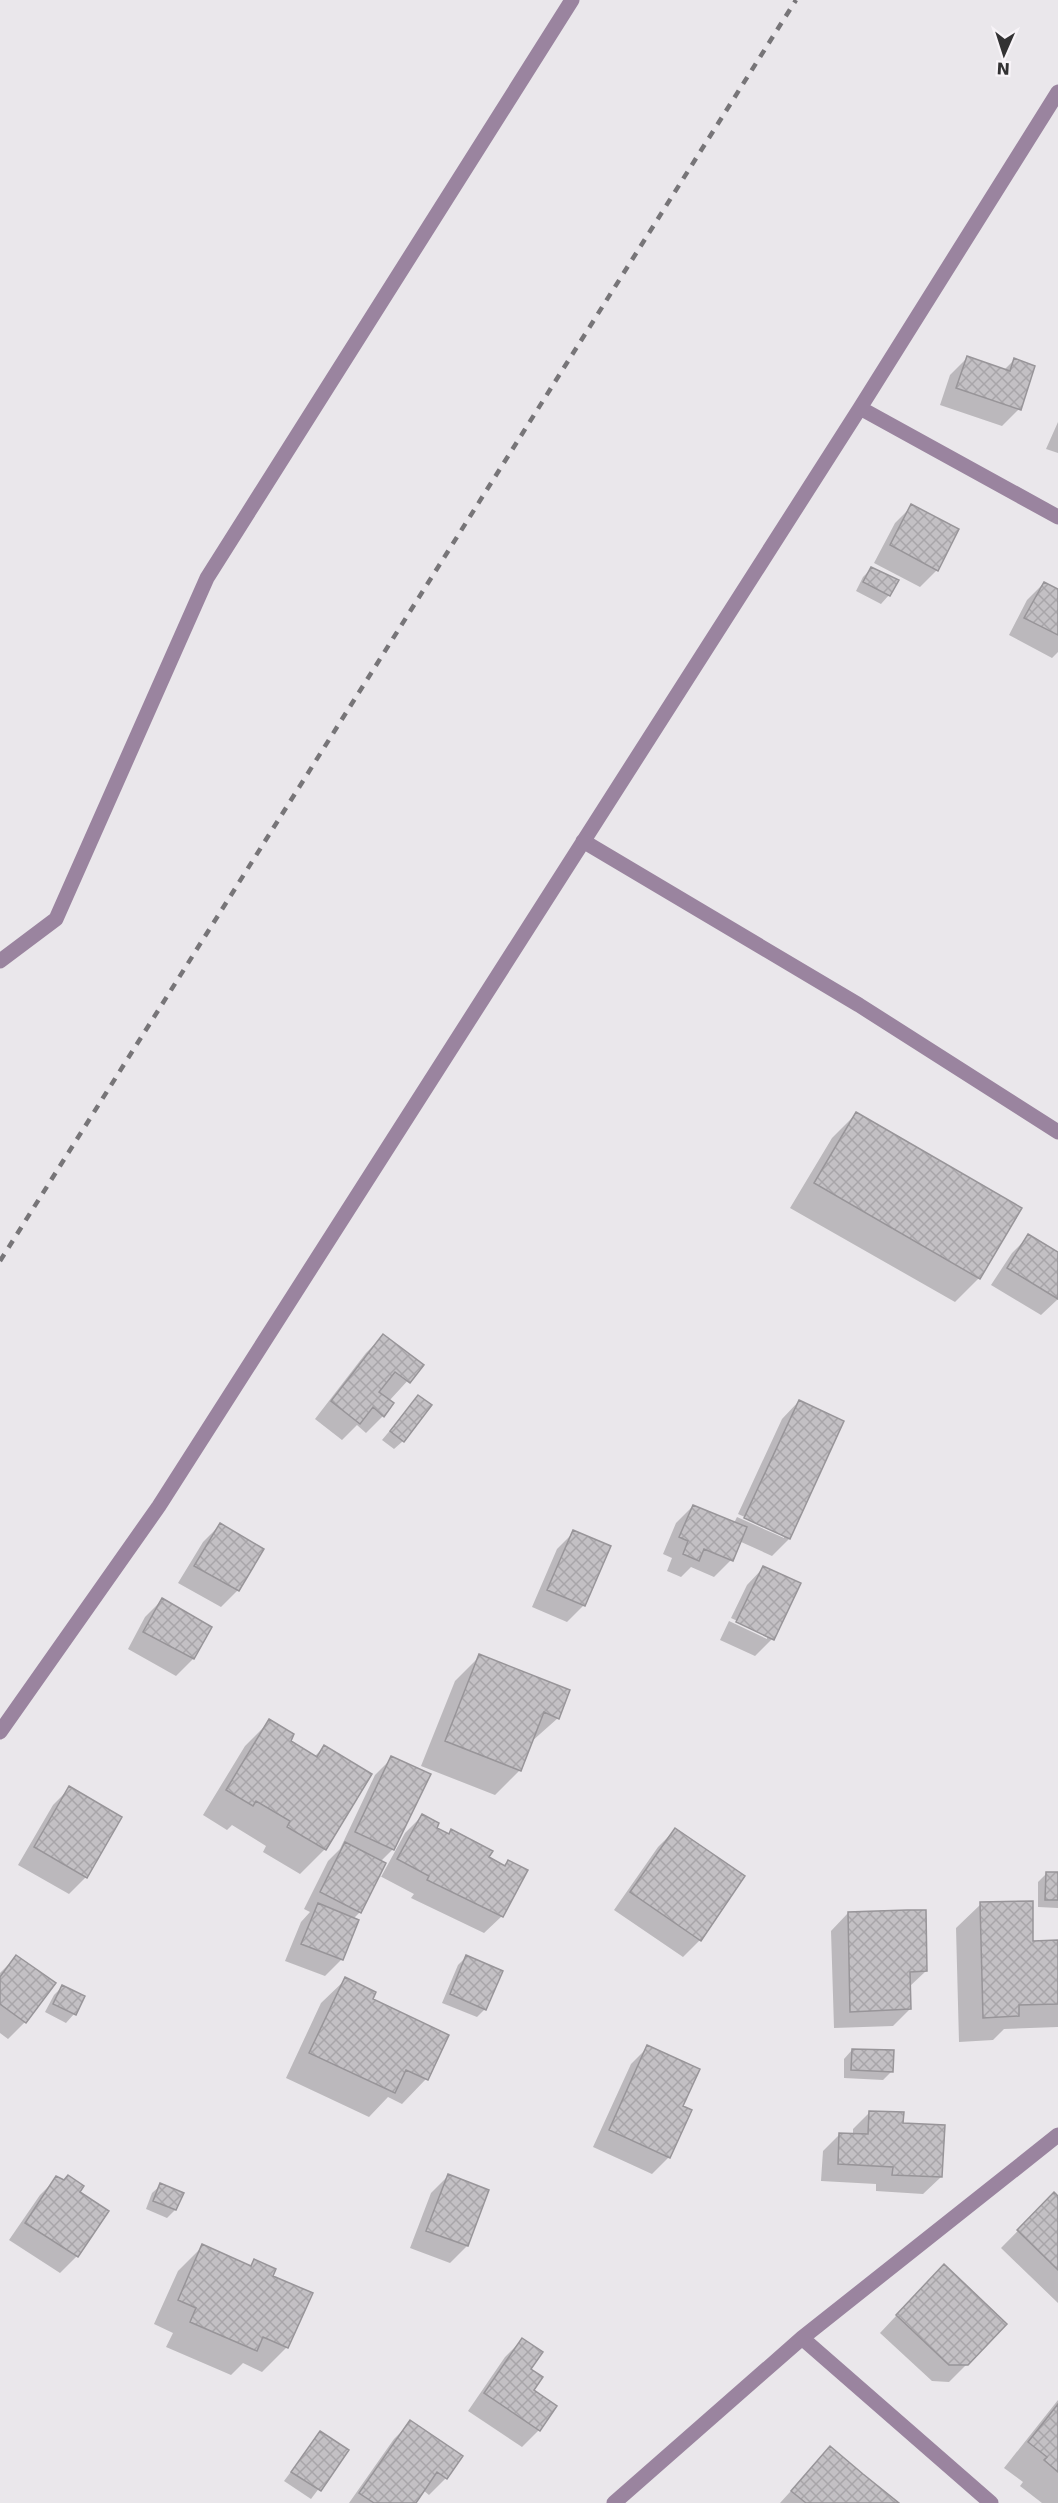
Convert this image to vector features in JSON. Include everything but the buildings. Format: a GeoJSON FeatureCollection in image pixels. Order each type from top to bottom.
{"type":"FeatureCollection","features":[{"type":"Feature","properties":{"kind":"street"},"geometry":{"type":"LineString","coordinates":[[0,961],[56,919],[207,578],[572,0]]}},
{"type":"Feature","properties":{"kind":"street"},"geometry":{"type":"LineString","coordinates":[[0,1732],[159,1506],[860,408],[1058,92]]}},
{"type":"Feature","properties":{"kind":"street"},"geometry":{"type":"LineString","coordinates":[[860,408],[1058,518]]}},
{"type":"Feature","properties":{"kind":"street"},"geometry":{"type":"LineString","coordinates":[[583,841],[859,1005],[1058,1132]]}},
{"type":"Feature","properties":{"kind":"street"},"geometry":{"type":"LineString","coordinates":[[615,2503],[802,2338],[1058,2135]]}},
{"type":"Feature","properties":{"kind":"street"},"geometry":{"type":"LineString","coordinates":[[802,2338],[991,2503]]}},
{"type":"Feature","properties":{"kind":"railway"},"geometry":{"type":"LineString","coordinates":[[0,1261],[796,0]]}}]}
